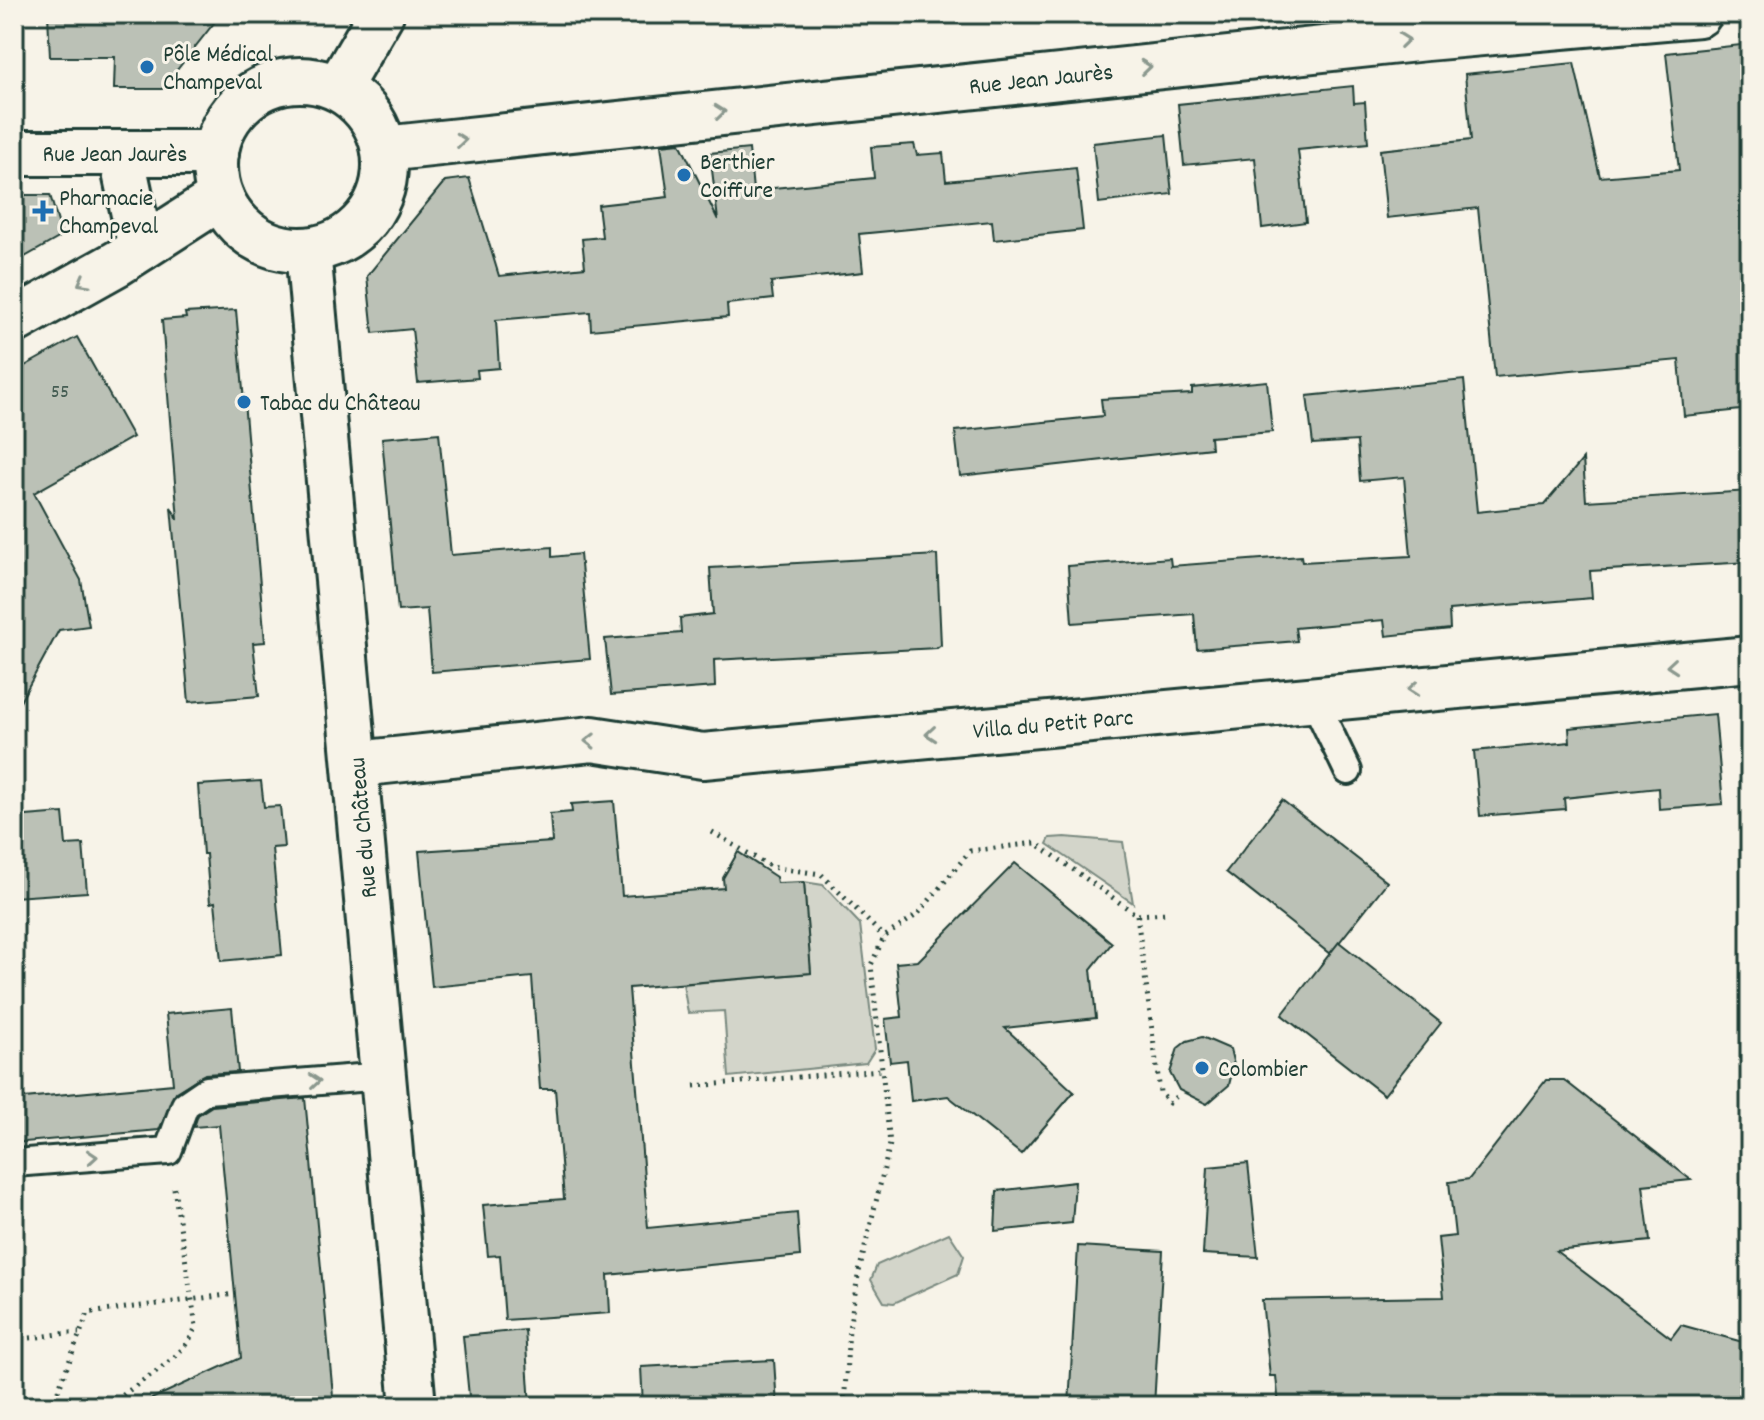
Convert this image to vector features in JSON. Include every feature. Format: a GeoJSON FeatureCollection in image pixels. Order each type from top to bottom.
{"type":"FeatureCollection","features":[{"type":"Feature","properties":{"kind":"street"},"geometry":{"type":"LineString","coordinates":[[338,88],[381,14]]}},
{"type":"Feature","properties":{"kind":"street","name":"Rue Jean Jaurès"},"geometry":{"type":"LineString","coordinates":[[384,149],[1558,20],[1699,14]]}},
{"type":"Feature","properties":{"kind":"street"},"geometry":{"type":"LineString","coordinates":[[286,81],[312,81],[338,88],[358,101],[373,119],[384,149],[382,191],[372,213],[354,232],[333,245],[308,250],[281,249],[255,239],[235,220],[221,197],[215,175],[216,153],[224,128],[239,106],[260,90],[286,81]]}},
{"type":"Feature","properties":{"kind":"street","name":"Rue Jean Jaurès"},"geometry":{"type":"LineString","coordinates":[[14,153],[216,153]]}},
{"type":"Feature","properties":{"kind":"street"},"geometry":{"type":"LineString","coordinates":[[121,153],[141,248]]}},
{"type":"Feature","properties":{"kind":"street"},"geometry":{"type":"LineString","coordinates":[[14,321],[141,248],[221,197]]}},
{"type":"Feature","properties":{"kind":"street","name":"Rue du Château"},"geometry":{"type":"LineString","coordinates":[[308,250],[413,1406]]}},
{"type":"Feature","properties":{"kind":"street","name":"Villa du Petit Parc"},"geometry":{"type":"LineString","coordinates":[[357,764],[592,739],[649,760],[703,756],[1750,659]]}},
{"type":"Feature","properties":{"kind":"lane"},"geometry":{"type":"LineString","coordinates":[[1313,698],[1348,771]]}},
{"type":"Feature","properties":{"kind":"lane"},"geometry":{"type":"LineString","coordinates":[[14,1163],[168,1151],[185,1105],[207,1090],[384,1076]]}},
{"type":"Feature","properties":{"kind":"path"},"geometry":{"type":"LineString","coordinates":[[712,832],[771,867],[821,874],[884,937]]}},
{"type":"Feature","properties":{"kind":"path"},"geometry":{"type":"LineString","coordinates":[[844,1406],[849,1329],[858,1276],[890,1144],[871,965],[884,937],[918,914],[970,851],[1036,843],[1137,915],[1167,913]]}},
{"type":"Feature","properties":{"kind":"path"},"geometry":{"type":"LineString","coordinates":[[1137,915],[1160,1092],[1169,1103],[1178,1095]]}},
{"type":"Feature","properties":{"kind":"path"},"geometry":{"type":"LineString","coordinates":[[694,1086],[881,1070]]}},
{"type":"Feature","properties":{"kind":"path"},"geometry":{"type":"LineString","coordinates":[[111,1406],[130,1386],[174,1358],[191,1341],[196,1326],[168,1151]]}},
{"type":"Feature","properties":{"kind":"path"},"geometry":{"type":"LineString","coordinates":[[52,1406],[88,1313],[192,1297],[235,1294]]}},
{"type":"Feature","properties":{"kind":"path"},"geometry":{"type":"LineString","coordinates":[[14,1338],[31,1340],[62,1332],[79,1333]]}},
{"type":"Feature","properties":{"kind":"shaded area"},"geometry":{"type":"Polygon","coordinates":[[[1050,838],[1123,842],[1133,903],[1047,844],[1050,838]]]}},
{"type":"Feature","properties":{"kind":"shaded area"},"geometry":{"type":"Polygon","coordinates":[[[804,882],[823,885],[860,924],[875,1049],[866,1063],[729,1077],[724,1011],[688,1013],[683,984],[811,973],[804,882]]]}},
{"type":"Feature","properties":{"kind":"shaded area"},"geometry":{"type":"Polygon","coordinates":[[[949,1233],[964,1256],[958,1274],[894,1303],[884,1302],[871,1280],[877,1265],[949,1233]]]}},
{"type":"Feature","properties":{"kind":"building","name":"Pôle Médical Champeval"},"geometry":{"type":"Polygon","coordinates":[[[48,14],[221,14],[162,89],[114,89],[115,57],[50,57],[48,14]]]}},
{"type":"Feature","properties":{"kind":"building"},"geometry":{"type":"Polygon","coordinates":[[[1750,44],[1750,409],[1684,416],[1679,360],[1495,377],[1478,208],[1387,218],[1380,150],[1471,140],[1465,74],[1574,63],[1600,177],[1679,170],[1666,53],[1750,44]]]}},
{"type":"Feature","properties":{"kind":"building"},"geometry":{"type":"Polygon","coordinates":[[[1353,86],[1354,103],[1365,102],[1368,143],[1298,150],[1306,222],[1262,228],[1255,158],[1184,165],[1178,104],[1353,86]]]}},
{"type":"Feature","properties":{"kind":"building"},"geometry":{"type":"Polygon","coordinates":[[[1166,135],[1172,194],[1099,203],[1093,143],[1166,135]]]}},
{"type":"Feature","properties":{"kind":"building"},"geometry":{"type":"Polygon","coordinates":[[[680,143],[718,220],[710,153],[749,149],[753,190],[874,178],[871,147],[914,144],[917,155],[943,153],[946,181],[1076,168],[1083,230],[994,240],[992,221],[859,234],[863,272],[771,282],[773,299],[727,304],[728,317],[591,330],[590,312],[496,320],[499,368],[477,370],[478,378],[418,383],[412,329],[373,333],[367,276],[445,181],[469,178],[499,276],[585,267],[582,239],[602,237],[598,205],[668,197],[661,145],[680,143]]]}},
{"type":"Feature","properties":{"kind":"building"},"geometry":{"type":"Polygon","coordinates":[[[14,195],[50,195],[62,236],[14,263],[14,195]]]}},
{"type":"Feature","properties":{"kind":"building"},"geometry":{"type":"Polygon","coordinates":[[[236,310],[265,642],[253,643],[259,696],[189,702],[171,507],[178,520],[162,320],[186,318],[185,313],[236,310]]]}},
{"type":"Feature","properties":{"kind":"building"},"geometry":{"type":"Polygon","coordinates":[[[77,337],[133,437],[34,493],[81,580],[89,626],[59,630],[14,713],[14,372],[77,337]]]}},
{"type":"Feature","properties":{"kind":"building"},"geometry":{"type":"Polygon","coordinates":[[[1464,380],[1477,512],[1544,505],[1583,459],[1586,501],[1750,491],[1750,562],[1590,571],[1592,598],[1449,610],[1450,629],[1386,636],[1384,620],[1295,628],[1297,641],[1197,649],[1194,614],[1072,623],[1068,566],[1170,558],[1171,566],[1301,556],[1302,562],[1411,556],[1404,477],[1360,481],[1357,441],[1313,444],[1307,396],[1464,380]]]}},
{"type":"Feature","properties":{"kind":"building"},"geometry":{"type":"Polygon","coordinates":[[[1267,381],[1272,432],[1210,437],[1211,448],[960,476],[955,431],[1103,416],[1101,399],[1192,394],[1192,388],[1267,381]]]}},
{"type":"Feature","properties":{"kind":"building"},"geometry":{"type":"Polygon","coordinates":[[[439,433],[451,555],[552,547],[552,557],[580,554],[590,659],[432,672],[427,609],[398,611],[382,438],[439,433]]]}},
{"type":"Feature","properties":{"kind":"building"},"geometry":{"type":"Polygon","coordinates":[[[937,555],[941,645],[937,648],[714,660],[715,687],[611,695],[605,639],[681,633],[680,618],[713,614],[710,568],[937,555]]]}},
{"type":"Feature","properties":{"kind":"building"},"geometry":{"type":"Polygon","coordinates":[[[1715,714],[1723,804],[1659,809],[1658,788],[1564,798],[1565,809],[1480,816],[1474,751],[1570,742],[1569,728],[1715,714]]]}},
{"type":"Feature","properties":{"kind":"building"},"geometry":{"type":"Polygon","coordinates":[[[261,781],[264,807],[280,806],[284,847],[272,848],[282,955],[221,961],[215,902],[210,903],[206,854],[203,854],[198,785],[261,781]]]}},
{"type":"Feature","properties":{"kind":"building"},"geometry":{"type":"Polygon","coordinates":[[[1282,800],[1387,882],[1330,954],[1226,872],[1282,800]]]}},
{"type":"Feature","properties":{"kind":"building"},"geometry":{"type":"Polygon","coordinates":[[[614,801],[622,896],[724,888],[723,878],[738,852],[776,877],[777,883],[804,882],[811,973],[629,988],[648,1228],[797,1213],[800,1256],[608,1275],[610,1313],[505,1320],[500,1255],[488,1256],[483,1205],[564,1199],[555,1089],[540,1089],[532,977],[432,987],[419,851],[552,842],[550,814],[572,812],[571,804],[614,801]]]}},
{"type":"Feature","properties":{"kind":"building"},"geometry":{"type":"Polygon","coordinates":[[[63,813],[66,845],[83,844],[87,892],[14,897],[14,817],[63,813]]]}},
{"type":"Feature","properties":{"kind":"building"},"geometry":{"type":"Polygon","coordinates":[[[1015,863],[1112,943],[1091,969],[1096,1018],[1005,1028],[1074,1092],[1021,1154],[948,1096],[911,1101],[907,1060],[890,1062],[885,1019],[902,1017],[896,963],[918,961],[1015,863]]]}},
{"type":"Feature","properties":{"kind":"building"},"geometry":{"type":"Polygon","coordinates":[[[1339,942],[1441,1023],[1384,1095],[1282,1015],[1339,942]]]}},
{"type":"Feature","properties":{"kind":"building"},"geometry":{"type":"Polygon","coordinates":[[[232,1008],[238,1072],[205,1074],[176,1092],[159,1130],[14,1143],[14,1099],[173,1084],[166,1014],[232,1008]]]}},
{"type":"Feature","properties":{"kind":"building","name":"Colombier"},"geometry":{"type":"Polygon","coordinates":[[[1202,1037],[1230,1049],[1234,1065],[1229,1085],[1207,1104],[1179,1090],[1170,1073],[1178,1048],[1187,1041],[1202,1037]]]}},
{"type":"Feature","properties":{"kind":"building"},"geometry":{"type":"Polygon","coordinates":[[[1546,1080],[1564,1080],[1691,1180],[1643,1185],[1650,1241],[1556,1251],[1671,1338],[1681,1325],[1750,1344],[1750,1406],[1279,1406],[1276,1376],[1270,1376],[1262,1300],[1444,1297],[1438,1238],[1455,1236],[1449,1182],[1469,1179],[1546,1080]]]}},
{"type":"Feature","properties":{"kind":"building"},"geometry":{"type":"Polygon","coordinates":[[[305,1098],[334,1406],[136,1406],[241,1358],[219,1125],[194,1127],[198,1115],[212,1106],[305,1098]]]}},
{"type":"Feature","properties":{"kind":"building"},"geometry":{"type":"Polygon","coordinates":[[[1248,1163],[1258,1257],[1203,1254],[1208,1167],[1248,1163]]]}},
{"type":"Feature","properties":{"kind":"building"},"geometry":{"type":"Polygon","coordinates":[[[1075,1182],[1072,1223],[995,1231],[997,1191],[1075,1182]]]}},
{"type":"Feature","properties":{"kind":"building"},"geometry":{"type":"Polygon","coordinates":[[[1078,1246],[1163,1251],[1154,1406],[1069,1406],[1078,1246]]]}},
{"type":"Feature","properties":{"kind":"building"},"geometry":{"type":"Polygon","coordinates":[[[525,1330],[530,1406],[470,1406],[463,1336],[525,1330]]]}},
{"type":"Feature","properties":{"kind":"building"},"geometry":{"type":"Polygon","coordinates":[[[774,1360],[777,1406],[643,1406],[641,1367],[774,1360]]]}},
{"type":"Feature","properties":{"kind":"place","name":"Pôle Médical Champeval"},"geometry":{"type":"Point","coordinates":[147,67]}},
{"type":"Feature","properties":{"kind":"place","name":"Berthier Coiffure"},"geometry":{"type":"Point","coordinates":[684,175]}},
{"type":"Feature","properties":{"kind":"place","name":"Pharmacie Champeval"},"geometry":{"type":"Point","coordinates":[43,211]}},
{"type":"Feature","properties":{"kind":"place","name":"Tabac du Château"},"geometry":{"type":"Point","coordinates":[244,402]}},
{"type":"Feature","properties":{"kind":"place","name":"Colombier"},"geometry":{"type":"Point","coordinates":[1202,1068]}}]}
